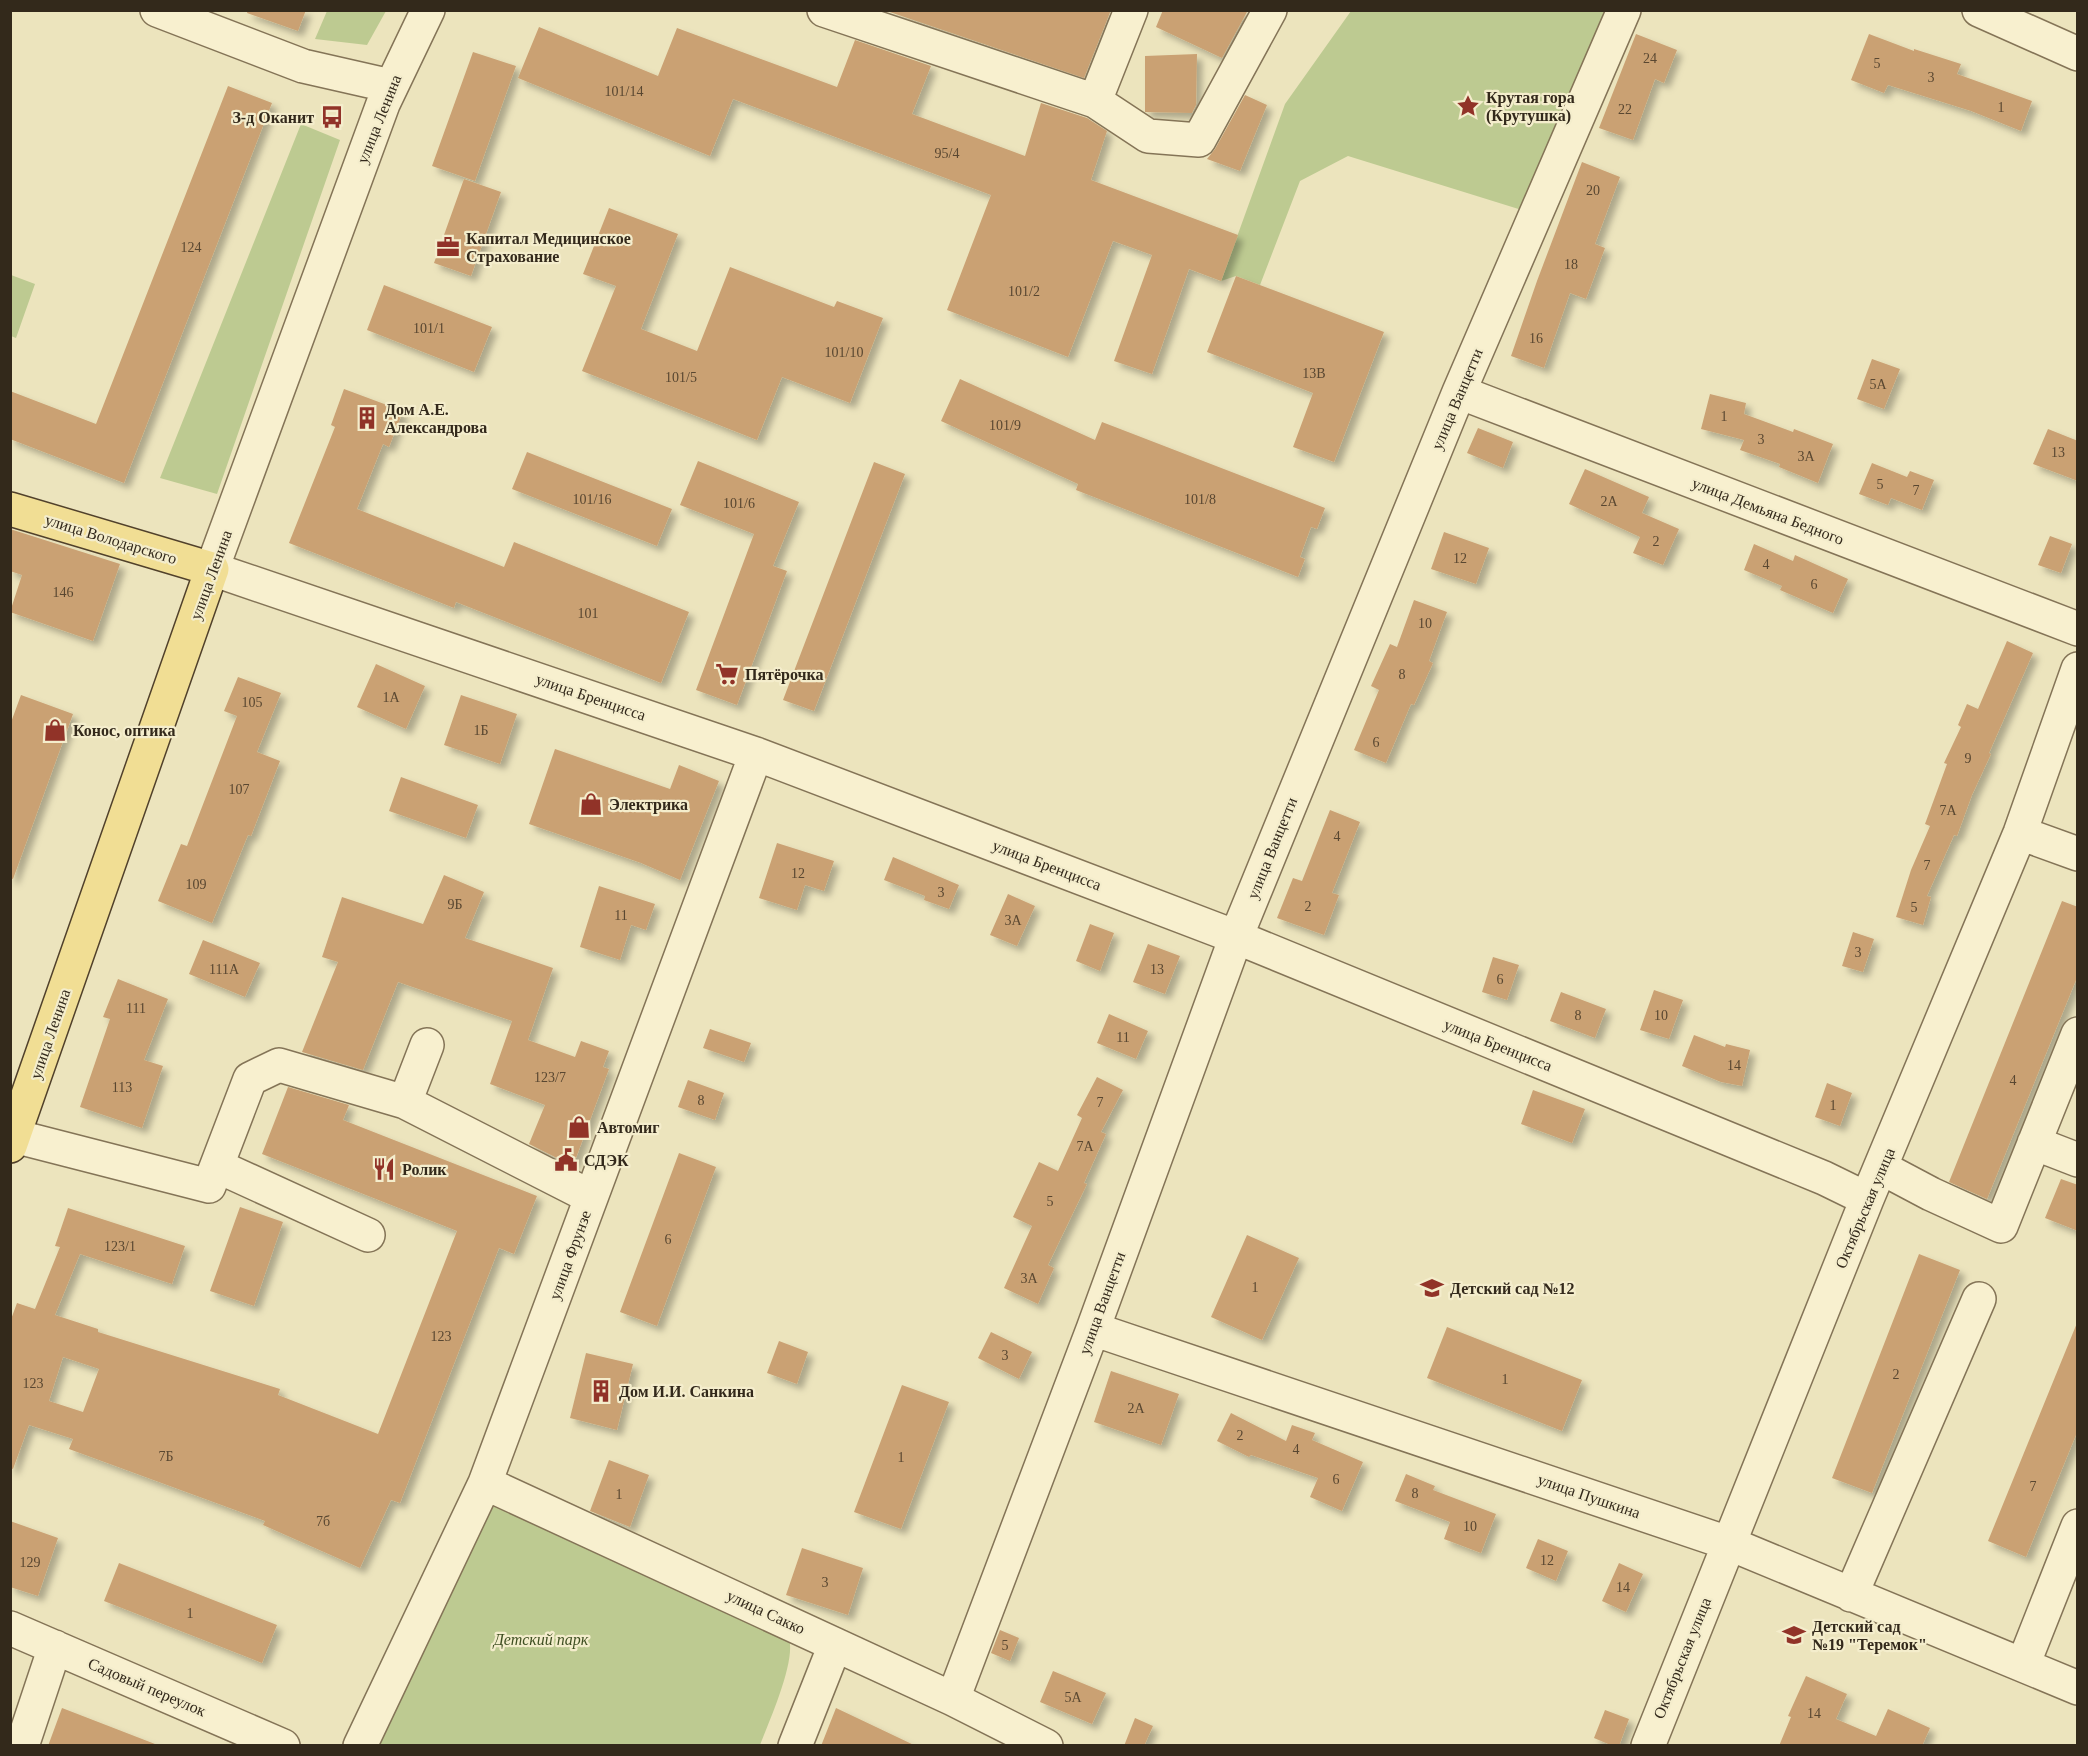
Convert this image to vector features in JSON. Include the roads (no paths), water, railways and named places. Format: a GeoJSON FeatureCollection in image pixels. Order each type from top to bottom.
{"type":"FeatureCollection","features":[{"type":"Feature","properties":{"kind":"main road","name":"улица Володарского"},"geometry":{"type":"LineString","coordinates":[[10,509],[212,569]]}},
{"type":"Feature","properties":{"kind":"main road","name":"улица Ленина"},"geometry":{"type":"LineString","coordinates":[[12,1141],[212,569]]}},
{"type":"Feature","properties":{"kind":"street"},"geometry":{"type":"LineString","coordinates":[[157,10],[303,66],[391,86]]}},
{"type":"Feature","properties":{"kind":"street","name":"улица Ленина"},"geometry":{"type":"LineString","coordinates":[[212,569],[391,86],[428,10]]}},
{"type":"Feature","properties":{"kind":"street"},"geometry":{"type":"LineString","coordinates":[[824,10],[1095,101],[1148,136],[1199,140],[1270,10]]}},
{"type":"Feature","properties":{"kind":"street"},"geometry":{"type":"LineString","coordinates":[[1095,101],[1131,10]]}},
{"type":"Feature","properties":{"kind":"street","name":"улица Ванцетти"},"geometry":{"type":"LineString","coordinates":[[952,1699],[1093,1329],[1236,937],[1459,392],[1624,10]]}},
{"type":"Feature","properties":{"kind":"street"},"geometry":{"type":"LineString","coordinates":[[1992,13],[2078,54]]}},
{"type":"Feature","properties":{"kind":"street","name":"улица Демьяна Бедного"},"geometry":{"type":"LineString","coordinates":[[1459,392],[2078,629]]}},
{"type":"Feature","properties":{"kind":"street","name":"улица Бренцисса"},"geometry":{"type":"LineString","coordinates":[[212,569],[756,754],[1236,937],[1813,1174],[1867,1199]]}},
{"type":"Feature","properties":{"kind":"street","name":"Октябрьская улица"},"geometry":{"type":"LineString","coordinates":[[1648,1746],[1867,1199],[1882,1168],[2020,833],[2078,669]]}},
{"type":"Feature","properties":{"kind":"street","name":"улица Фрунзе"},"geometry":{"type":"LineString","coordinates":[[360,1746],[485,1483],[756,754]]}},
{"type":"Feature","properties":{"kind":"street"},"geometry":{"type":"LineString","coordinates":[[2020,833],[2078,854]]}},
{"type":"Feature","properties":{"kind":"street"},"geometry":{"type":"LineString","coordinates":[[1882,1168],[1931,1194],[2001,1226],[2078,1034]]}},
{"type":"Feature","properties":{"kind":"street"},"geometry":{"type":"LineString","coordinates":[[405,1102],[427,1045]]}},
{"type":"Feature","properties":{"kind":"street"},"geometry":{"type":"LineString","coordinates":[[12,1141],[209,1186],[250,1079],[279,1065],[405,1102],[591,1197]]}},
{"type":"Feature","properties":{"kind":"street"},"geometry":{"type":"LineString","coordinates":[[2034,1143],[2078,1160]]}},
{"type":"Feature","properties":{"kind":"street"},"geometry":{"type":"LineString","coordinates":[[217,1166],[368,1235]]}},
{"type":"Feature","properties":{"kind":"street"},"geometry":{"type":"LineString","coordinates":[[1851,1595],[1979,1299]]}},
{"type":"Feature","properties":{"kind":"street","name":"улица Пушкина"},"geometry":{"type":"LineString","coordinates":[[1093,1329],[1728,1543],[2078,1688]]}},
{"type":"Feature","properties":{"kind":"street","name":"улица Сакко"},"geometry":{"type":"LineString","coordinates":[[485,1483],[952,1699],[1046,1746]]}},
{"type":"Feature","properties":{"kind":"street"},"geometry":{"type":"LineString","coordinates":[[2023,1665],[2078,1526]]}},
{"type":"Feature","properties":{"kind":"street","name":"Садовый переулок"},"geometry":{"type":"LineString","coordinates":[[10,1628],[283,1746]]}},
{"type":"Feature","properties":{"kind":"street"},"geometry":{"type":"LineString","coordinates":[[795,1746],[835,1645]]}},
{"type":"Feature","properties":{"kind":"street"},"geometry":{"type":"LineString","coordinates":[[22,1746],[55,1647]]}},
{"type":"Feature","properties":{"kind":"place","name":"Крутая гора (Крутушка)"},"geometry":{"type":"Point","coordinates":[1468,106]}},
{"type":"Feature","properties":{"kind":"place","name":"З-д Оканит"},"geometry":{"type":"Point","coordinates":[332,117]}},
{"type":"Feature","properties":{"kind":"place","name":"Капитал Медицинское Страхование"},"geometry":{"type":"Point","coordinates":[448,247]}},
{"type":"Feature","properties":{"kind":"place","name":"Дом А.Е. Александрова"},"geometry":{"type":"Point","coordinates":[367,418]}},
{"type":"Feature","properties":{"kind":"place","name":"Пятёрочка"},"geometry":{"type":"Point","coordinates":[727,674]}},
{"type":"Feature","properties":{"kind":"place","name":"Конос, оптика"},"geometry":{"type":"Point","coordinates":[55,730]}},
{"type":"Feature","properties":{"kind":"place","name":"Электрика"},"geometry":{"type":"Point","coordinates":[591,804]}},
{"type":"Feature","properties":{"kind":"place","name":"Автомиг"},"geometry":{"type":"Point","coordinates":[579,1127]}},
{"type":"Feature","properties":{"kind":"place","name":"СДЭК"},"geometry":{"type":"Point","coordinates":[566,1160]}},
{"type":"Feature","properties":{"kind":"place","name":"Ролик"},"geometry":{"type":"Point","coordinates":[384,1169]}},
{"type":"Feature","properties":{"kind":"place","name":"Детский сад №12"},"geometry":{"type":"Point","coordinates":[1432,1288]}},
{"type":"Feature","properties":{"kind":"place","name":"Дом И.И. Санкина"},"geometry":{"type":"Point","coordinates":[601,1391]}},
{"type":"Feature","properties":{"kind":"place","name":"Детский сад №19 \"Теремок\""},"geometry":{"type":"Point","coordinates":[1794,1635]}},
{"type":"Feature","properties":{"kind":"park label","name":"Детский парк"},"geometry":{"type":"Point","coordinates":[541,1639]}}]}
